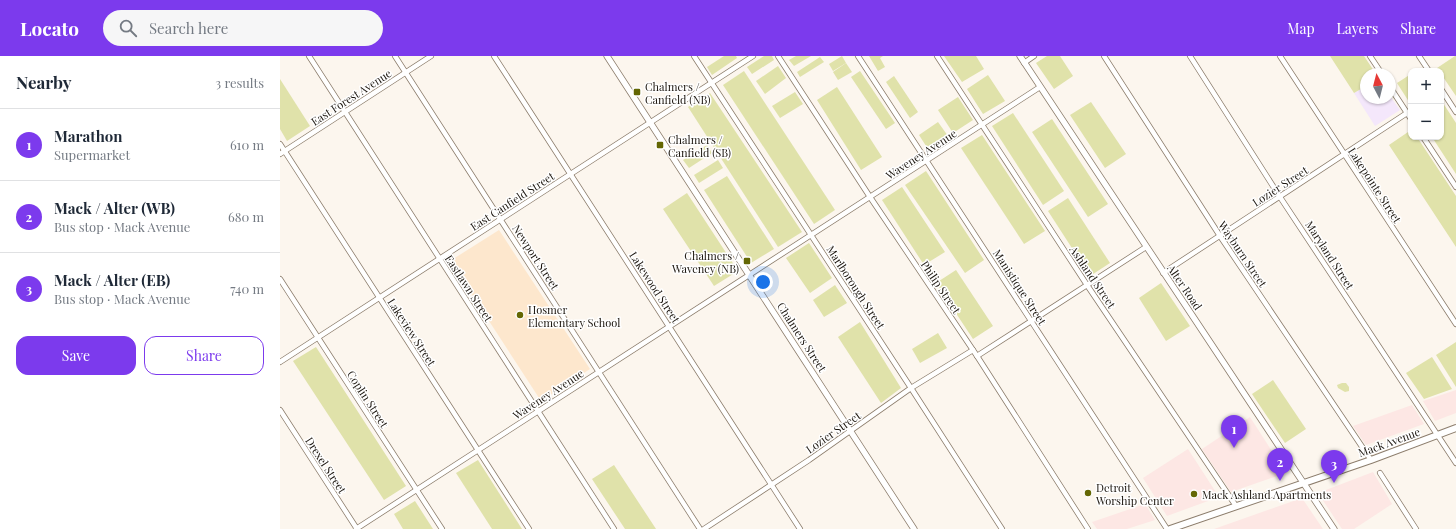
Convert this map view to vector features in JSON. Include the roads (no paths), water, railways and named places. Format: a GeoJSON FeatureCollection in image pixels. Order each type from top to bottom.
{"type":"FeatureCollection","features":[{"type":"Feature","properties":{"kind":"main road","name":"Mack Avenue"},"geometry":{"type":"LineString","coordinates":[[1168,529],[1371,460],[1456,428]]}},
{"type":"Feature","properties":{"kind":"street","name":"Eastlawn Street"},"geometry":{"type":"LineString","coordinates":[[309,56],[614,529]]}},
{"type":"Feature","properties":{"kind":"street","name":"Newport Street"},"geometry":{"type":"LineString","coordinates":[[395,56],[700,529]]}},
{"type":"Feature","properties":{"kind":"street","name":"East Forest Avenue"},"geometry":{"type":"LineString","coordinates":[[282,152],[431,56]]}},
{"type":"Feature","properties":{"kind":"street","name":"Lakewood Street"},"geometry":{"type":"LineString","coordinates":[[494,56],[800,529]]}},
{"type":"Feature","properties":{"kind":"street","name":"Chalmers Street"},"geometry":{"type":"LineString","coordinates":[[607,56],[914,529]]}},
{"type":"Feature","properties":{"kind":"street","name":"Marlborough Street"},"geometry":{"type":"LineString","coordinates":[[694,56],[1002,529]]}},
{"type":"Feature","properties":{"kind":"street","name":"East Canfield Street"},"geometry":{"type":"LineString","coordinates":[[280,362],[753,56]]}},
{"type":"Feature","properties":{"kind":"street","name":"Philip Street"},"geometry":{"type":"LineString","coordinates":[[778,56],[870,197],[977,356],[1088,529]]}},
{"type":"Feature","properties":{"kind":"street","name":"Manistique Street"},"geometry":{"type":"LineString","coordinates":[[858,56],[1168,529]]}},
{"type":"Feature","properties":{"kind":"street","name":"Ashland Street"},"geometry":{"type":"LineString","coordinates":[[938,56],[1087,285],[1236,506]]}},
{"type":"Feature","properties":{"kind":"street","name":"Alter Road"},"geometry":{"type":"LineString","coordinates":[[1020,56],[1334,529]]}},
{"type":"Feature","properties":{"kind":"street"},"geometry":{"type":"LineString","coordinates":[[1024,63],[1034,56]]}},
{"type":"Feature","properties":{"kind":"street","name":"Wayburn Street"},"geometry":{"type":"LineString","coordinates":[[1104,56],[1220,236],[1371,460]]}},
{"type":"Feature","properties":{"kind":"street","name":"Maryland Street"},"geometry":{"type":"LineString","coordinates":[[1190,56],[1280,197],[1456,463]]}},
{"type":"Feature","properties":{"kind":"street","name":"Lakepointe Street"},"geometry":{"type":"LineString","coordinates":[[1280,56],[1456,324]]}},
{"type":"Feature","properties":{"kind":"street"},"geometry":{"type":"LineString","coordinates":[[1370,56],[1378,68]]}},
{"type":"Feature","properties":{"kind":"street"},"geometry":{"type":"LineString","coordinates":[[1419,56],[1427,68]]}},
{"type":"Feature","properties":{"kind":"street","name":"Waveney Avenue"},"geometry":{"type":"LineString","coordinates":[[356,529],[1040,87]]}},
{"type":"Feature","properties":{"kind":"street"},"geometry":{"type":"LineString","coordinates":[[1444,94],[1456,112]]}},
{"type":"Feature","properties":{"kind":"street"},"geometry":{"type":"LineString","coordinates":[[1396,96],[1407,113]]}},
{"type":"Feature","properties":{"kind":"street","name":"Lozier Street"},"geometry":{"type":"LineString","coordinates":[[1163,273],[1407,113]]}},
{"type":"Feature","properties":{"kind":"street"},"geometry":{"type":"LineString","coordinates":[[1425,140],[1455,185]]}},
{"type":"Feature","properties":{"kind":"street","name":"Lakeview Street"},"geometry":{"type":"LineString","coordinates":[[280,144],[282,152],[529,529]]}},
{"type":"Feature","properties":{"kind":"street"},"geometry":{"type":"LineString","coordinates":[[977,356],[1146,247]]}},
{"type":"Feature","properties":{"kind":"street","name":"Coplin Street"},"geometry":{"type":"LineString","coordinates":[[280,279],[442,529]]}},
{"type":"Feature","properties":{"kind":"street","name":"Lozier Street"},"geometry":{"type":"LineString","coordinates":[[704,529],[772,485],[911,388],[973,350]]}},
{"type":"Feature","properties":{"kind":"street","name":"Drexel Street"},"geometry":{"type":"LineString","coordinates":[[280,410],[356,529]]}},
{"type":"Feature","properties":{"kind":"street"},"geometry":{"type":"LineString","coordinates":[[1380,473],[1416,529]]}},
{"type":"Feature","properties":{"kind":"place","name":"Chalmers / Canfield (NB)"},"geometry":{"type":"Point","coordinates":[637,92]}},
{"type":"Feature","properties":{"kind":"place","name":"Chalmers / Canfield (SB)"},"geometry":{"type":"Point","coordinates":[660,145]}},
{"type":"Feature","properties":{"kind":"place","name":"Chalmers / Waveney (NB)"},"geometry":{"type":"Point","coordinates":[747,261]}},
{"type":"Feature","properties":{"kind":"place","name":"Hosmer Elementary School"},"geometry":{"type":"Point","coordinates":[520,315]}},
{"type":"Feature","properties":{"kind":"place","name":"Marathon"},"geometry":{"type":"Point","coordinates":[1234,448]}},
{"type":"Feature","properties":{"kind":"place","name":"Mack / Alter (WB)"},"geometry":{"type":"Point","coordinates":[1280,481]}},
{"type":"Feature","properties":{"kind":"place","name":"Mack / Alter (EB)"},"geometry":{"type":"Point","coordinates":[1334,483]}},
{"type":"Feature","properties":{"kind":"place","name":"Detroit Worship Center"},"geometry":{"type":"Point","coordinates":[1088,493]}},
{"type":"Feature","properties":{"kind":"place","name":"Mack Ashland Apartments"},"geometry":{"type":"Point","coordinates":[1194,494]}}]}
